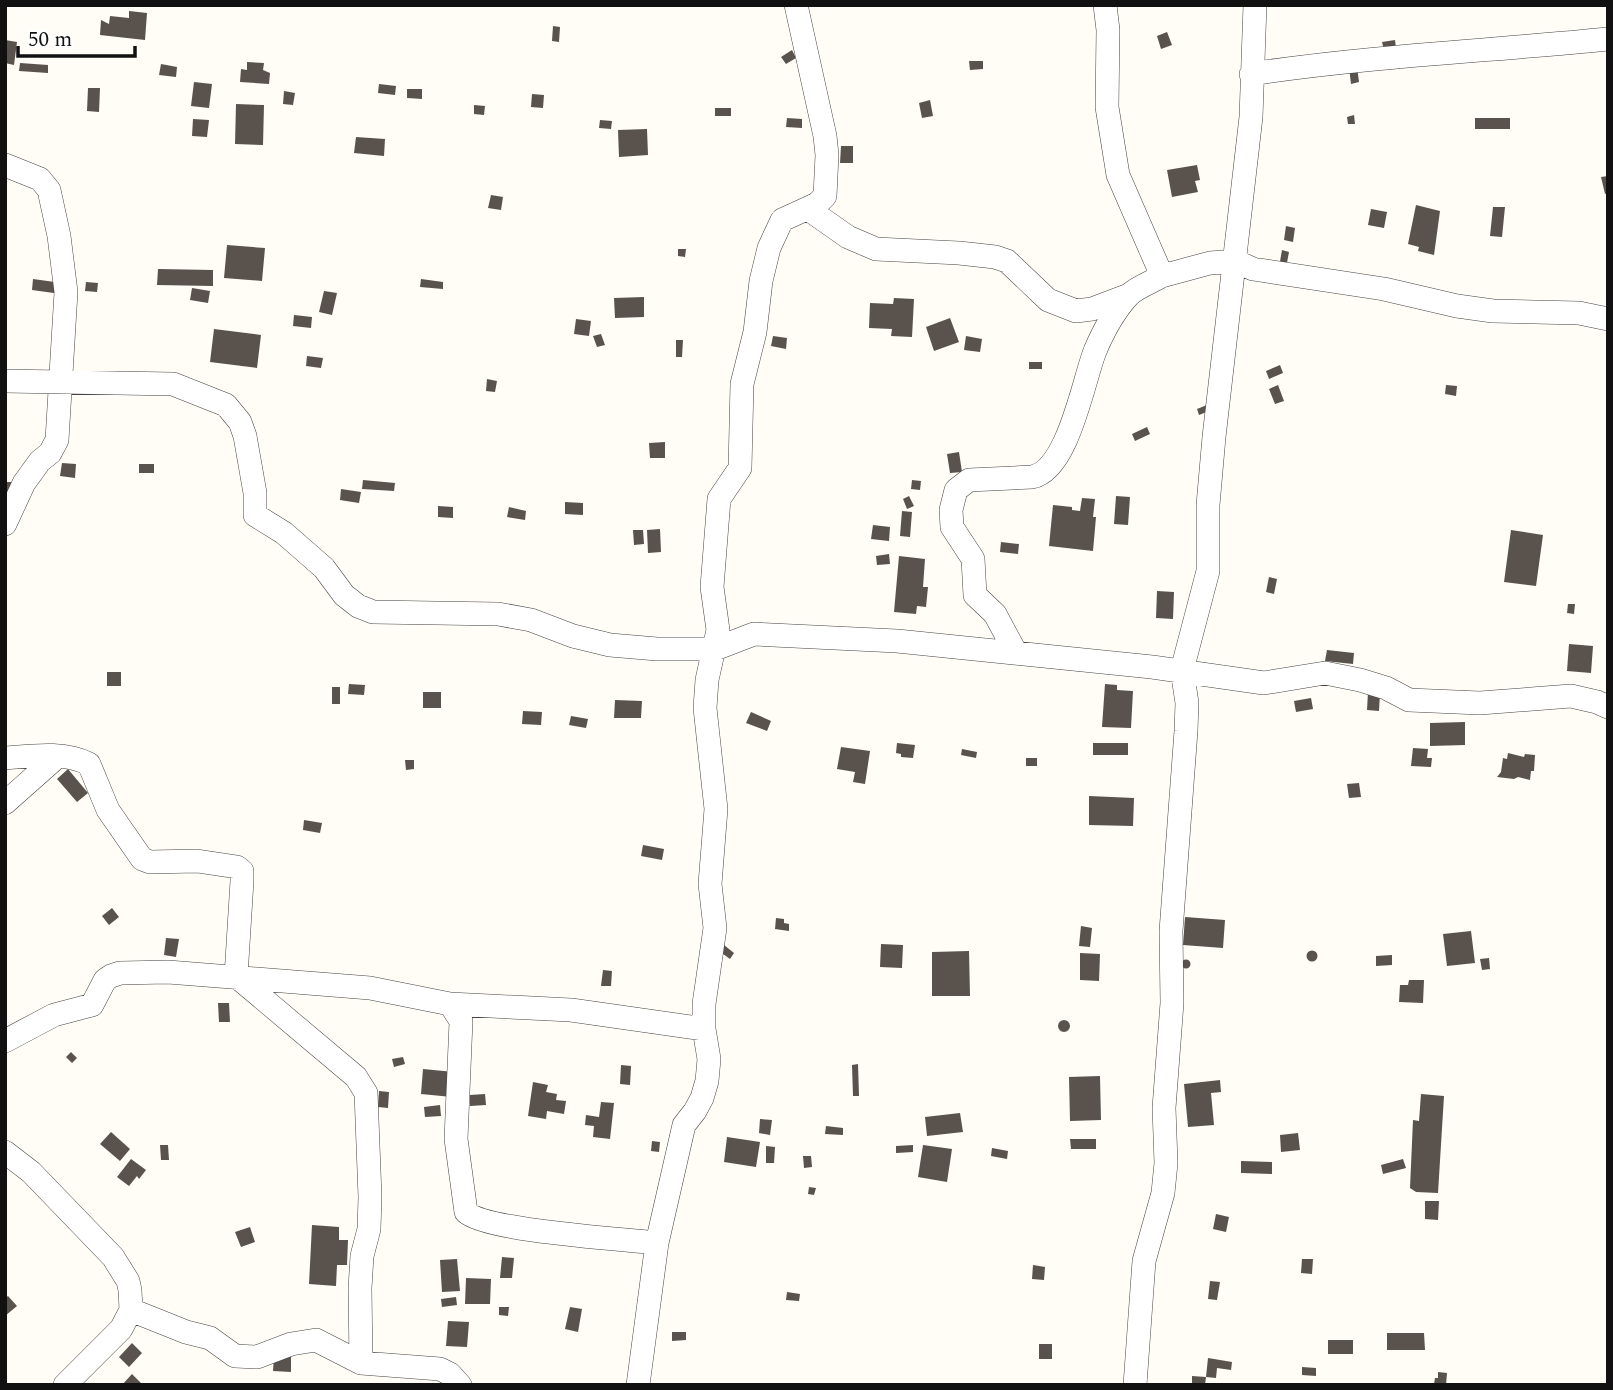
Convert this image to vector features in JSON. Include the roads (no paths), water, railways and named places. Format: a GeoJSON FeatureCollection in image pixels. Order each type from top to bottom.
{"type":"FeatureCollection","features":[{"type":"Feature","properties":{"kind":"street"},"geometry":{"type":"LineString","coordinates":[[638,1385],[657,1242],[684,1125],[695,1111],[707,1081],[709,1059],[704,1029],[704,1003],[715,928],[710,884],[716,809],[705,708],[707,680],[718,630],[712,587],[719,499],[740,468],[742,384],[769,248],[782,220],[808,209],[825,196],[825,136],[796,5]]}},
{"type":"Feature","properties":{"kind":"street"},"geometry":{"type":"LineString","coordinates":[[1105,5],[1108,30],[1107,107],[1118,175],[1162,276]]}},
{"type":"Feature","properties":{"kind":"street"},"geometry":{"type":"LineString","coordinates":[[1135,1385],[1144,1261],[1163,1193],[1166,1163],[1164,1108],[1172,1003],[1171,931],[1186,731],[1182,670],[1208,570],[1213,451],[1251,117],[1255,5]]}},
{"type":"Feature","properties":{"kind":"street"},"geometry":{"type":"LineString","coordinates":[[1251,74],[1329,62],[1513,49],[1608,39]]}},
{"type":"Feature","properties":{"kind":"street"},"geometry":{"type":"LineString","coordinates":[[5,165],[40,178],[49,190],[59,236],[66,292],[57,440],[55,447],[40,461],[24,483],[5,524]]}},
{"type":"Feature","properties":{"kind":"street"},"geometry":{"type":"LineString","coordinates":[[808,209],[848,237],[876,248],[959,253],[1007,261],[1048,300],[1076,311],[1092,309],[1129,295],[1162,276],[1235,261],[1254,269],[1384,289],[1457,306],[1493,311],[1579,313],[1608,319]]}},
{"type":"Feature","properties":{"kind":"street"},"geometry":{"type":"LineString","coordinates":[[1016,653],[995,614],[975,595],[973,559],[952,527],[953,498],[956,490],[969,480],[1040,476],[1046,470],[1069,435],[1096,349],[1129,295]]}},
{"type":"Feature","properties":{"kind":"street"},"geometry":{"type":"LineString","coordinates":[[5,381],[173,384],[226,405],[240,422],[245,436],[256,493],[255,515],[284,533],[324,568],[344,595],[358,606],[373,612],[498,614],[531,620],[573,636],[610,645],[657,649],[715,649],[754,634],[897,641],[1182,670],[1264,683],[1325,673],[1386,688],[1409,700],[1480,703],[1571,696],[1608,707]]}},
{"type":"Feature","properties":{"kind":"street"},"geometry":{"type":"LineString","coordinates":[[5,758],[58,756],[89,764],[108,810],[142,859],[150,862],[197,860],[228,864],[242,871],[236,976]]}},
{"type":"Feature","properties":{"kind":"street"},"geometry":{"type":"LineString","coordinates":[[5,803],[58,756]]}},
{"type":"Feature","properties":{"kind":"street"},"geometry":{"type":"LineString","coordinates":[[5,1041],[54,1015],[92,1005],[105,980],[120,973],[194,973],[370,988],[450,1004],[571,1010],[704,1029]]}},
{"type":"Feature","properties":{"kind":"street"},"geometry":{"type":"LineString","coordinates":[[236,976],[356,1077],[366,1093],[370,1197],[369,1229],[362,1256],[360,1288],[361,1363]]}},
{"type":"Feature","properties":{"kind":"street"},"geometry":{"type":"LineString","coordinates":[[450,1004],[461,1021],[456,1139],[466,1212],[475,1220],[510,1227],[657,1242]]}},
{"type":"Feature","properties":{"kind":"street"},"geometry":{"type":"LineString","coordinates":[[5,1152],[31,1172],[113,1257],[128,1281],[131,1310],[114,1337],[65,1385]]}},
{"type":"Feature","properties":{"kind":"street"},"geometry":{"type":"LineString","coordinates":[[131,1310],[186,1332],[210,1338],[236,1356],[257,1357],[290,1344],[316,1340],[361,1363],[440,1369],[450,1374],[460,1385]]}}]}
